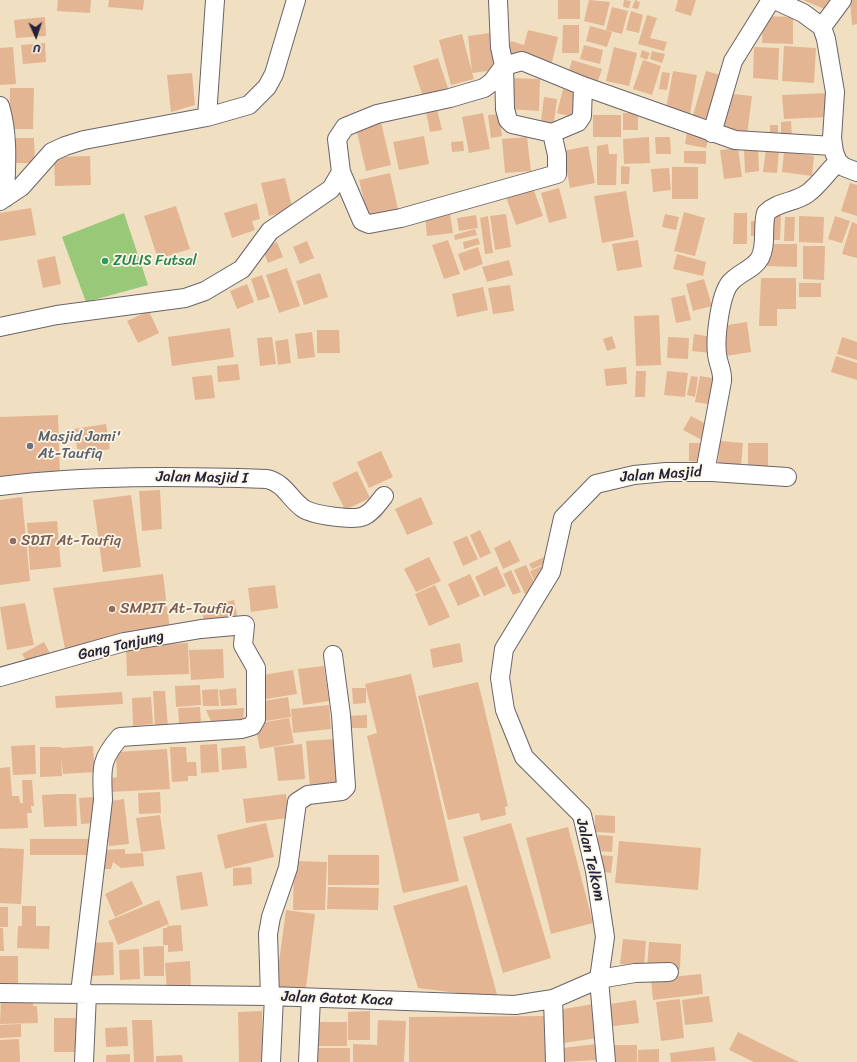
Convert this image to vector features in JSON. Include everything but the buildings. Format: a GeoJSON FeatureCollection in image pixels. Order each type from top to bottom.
{"type":"FeatureCollection","features":[{"type":"Feature","properties":{"kind":"street"},"geometry":{"type":"LineString","coordinates":[[207,118],[215,0]]}},
{"type":"Feature","properties":{"kind":"street"},"geometry":{"type":"LineString","coordinates":[[3,200],[21,187],[52,152],[65,146],[84,140],[207,118],[249,105],[267,87],[274,74],[296,0]]}},
{"type":"Feature","properties":{"kind":"street"},"geometry":{"type":"LineString","coordinates":[[498,0],[500,47],[504,66],[505,109],[508,120],[512,124],[552,133],[578,122],[582,116],[583,86]]}},
{"type":"Feature","properties":{"kind":"street"},"geometry":{"type":"LineString","coordinates":[[712,133],[733,61],[771,0]]}},
{"type":"Feature","properties":{"kind":"street"},"geometry":{"type":"LineString","coordinates":[[775,0],[803,13],[822,27],[826,39],[835,92],[835,154],[844,167],[857,172]]}},
{"type":"Feature","properties":{"kind":"street"},"geometry":{"type":"LineString","coordinates":[[822,27],[842,0]]}},
{"type":"Feature","properties":{"kind":"street"},"geometry":{"type":"LineString","coordinates":[[552,133],[557,155],[557,174],[437,209],[383,223],[369,224],[362,221],[341,172],[337,139],[344,127],[377,114],[450,98],[484,88],[492,82],[504,66],[522,61],[583,86],[735,140],[835,154]]}},
{"type":"Feature","properties":{"kind":"street"},"geometry":{"type":"LineString","coordinates":[[0,106],[5,122],[7,139],[3,200]]}},
{"type":"Feature","properties":{"kind":"street"},"geometry":{"type":"LineString","coordinates":[[705,472],[722,381],[722,373],[718,360],[717,349],[719,317],[726,289],[730,282],[760,258],[766,213],[776,205],[794,201],[808,193],[835,154]]}},
{"type":"Feature","properties":{"kind":"street"},"geometry":{"type":"LineString","coordinates":[[0,326],[57,315],[185,298],[205,291],[242,269],[270,231],[331,189],[341,172]]}},
{"type":"Feature","properties":{"kind":"street","name":"Jalan Masjid"},"geometry":{"type":"LineString","coordinates":[[559,531],[562,518],[596,484],[634,475],[666,472],[705,472],[787,477]]}},
{"type":"Feature","properties":{"kind":"street","name":"Jalan Masjid I"},"geometry":{"type":"LineString","coordinates":[[0,486],[28,482],[128,477],[267,479],[278,482],[305,510],[314,513],[354,518],[368,514],[384,496]]}},
{"type":"Feature","properties":{"kind":"street","name":"Jalan Telkom"},"geometry":{"type":"LineString","coordinates":[[559,531],[551,572],[504,649],[500,678],[505,710],[524,757],[582,816],[595,871],[605,937],[599,979],[606,1062]]}},
{"type":"Feature","properties":{"kind":"street","name":"Gang Tanjung"},"geometry":{"type":"LineString","coordinates":[[0,677],[124,642],[200,629],[245,625],[243,645],[256,668],[256,719],[252,726],[242,729],[120,737],[108,751],[102,768],[103,800],[83,993]]}},
{"type":"Feature","properties":{"kind":"street"},"geometry":{"type":"LineString","coordinates":[[271,1062],[272,996],[268,934],[270,923],[288,868],[297,802],[308,795],[342,791],[346,787],[341,715],[333,655]]}},
{"type":"Feature","properties":{"kind":"street","name":"Jalan Gatot Kaca"},"geometry":{"type":"LineString","coordinates":[[0,994],[83,993],[272,996],[515,1005],[554,999],[599,979],[635,973],[669,972]]}},
{"type":"Feature","properties":{"kind":"street"},"geometry":{"type":"LineString","coordinates":[[83,993],[84,1062]]}},
{"type":"Feature","properties":{"kind":"street"},"geometry":{"type":"LineString","coordinates":[[308,1062],[311,998]]}},
{"type":"Feature","properties":{"kind":"street"},"geometry":{"type":"LineString","coordinates":[[554,999],[555,1062]]}},
{"type":"Feature","properties":{"kind":"green space","name":"ZULIS Futsal"},"geometry":{"type":"Polygon","coordinates":[[[124,213],[148,285],[86,302],[62,237],[124,213]]]}},
{"type":"Feature","properties":{"kind":"place","name":"ZULIS Futsal"},"geometry":{"type":"Point","coordinates":[105,261]}},
{"type":"Feature","properties":{"kind":"place","name":"Masjid Jami' At-Taufiq"},"geometry":{"type":"Point","coordinates":[30,446]}},
{"type":"Feature","properties":{"kind":"place","name":"SDIT At-Taufiq"},"geometry":{"type":"Point","coordinates":[13,541]}},
{"type":"Feature","properties":{"kind":"place","name":"SMPIT At-Taufiq"},"geometry":{"type":"Point","coordinates":[112,609]}}]}
